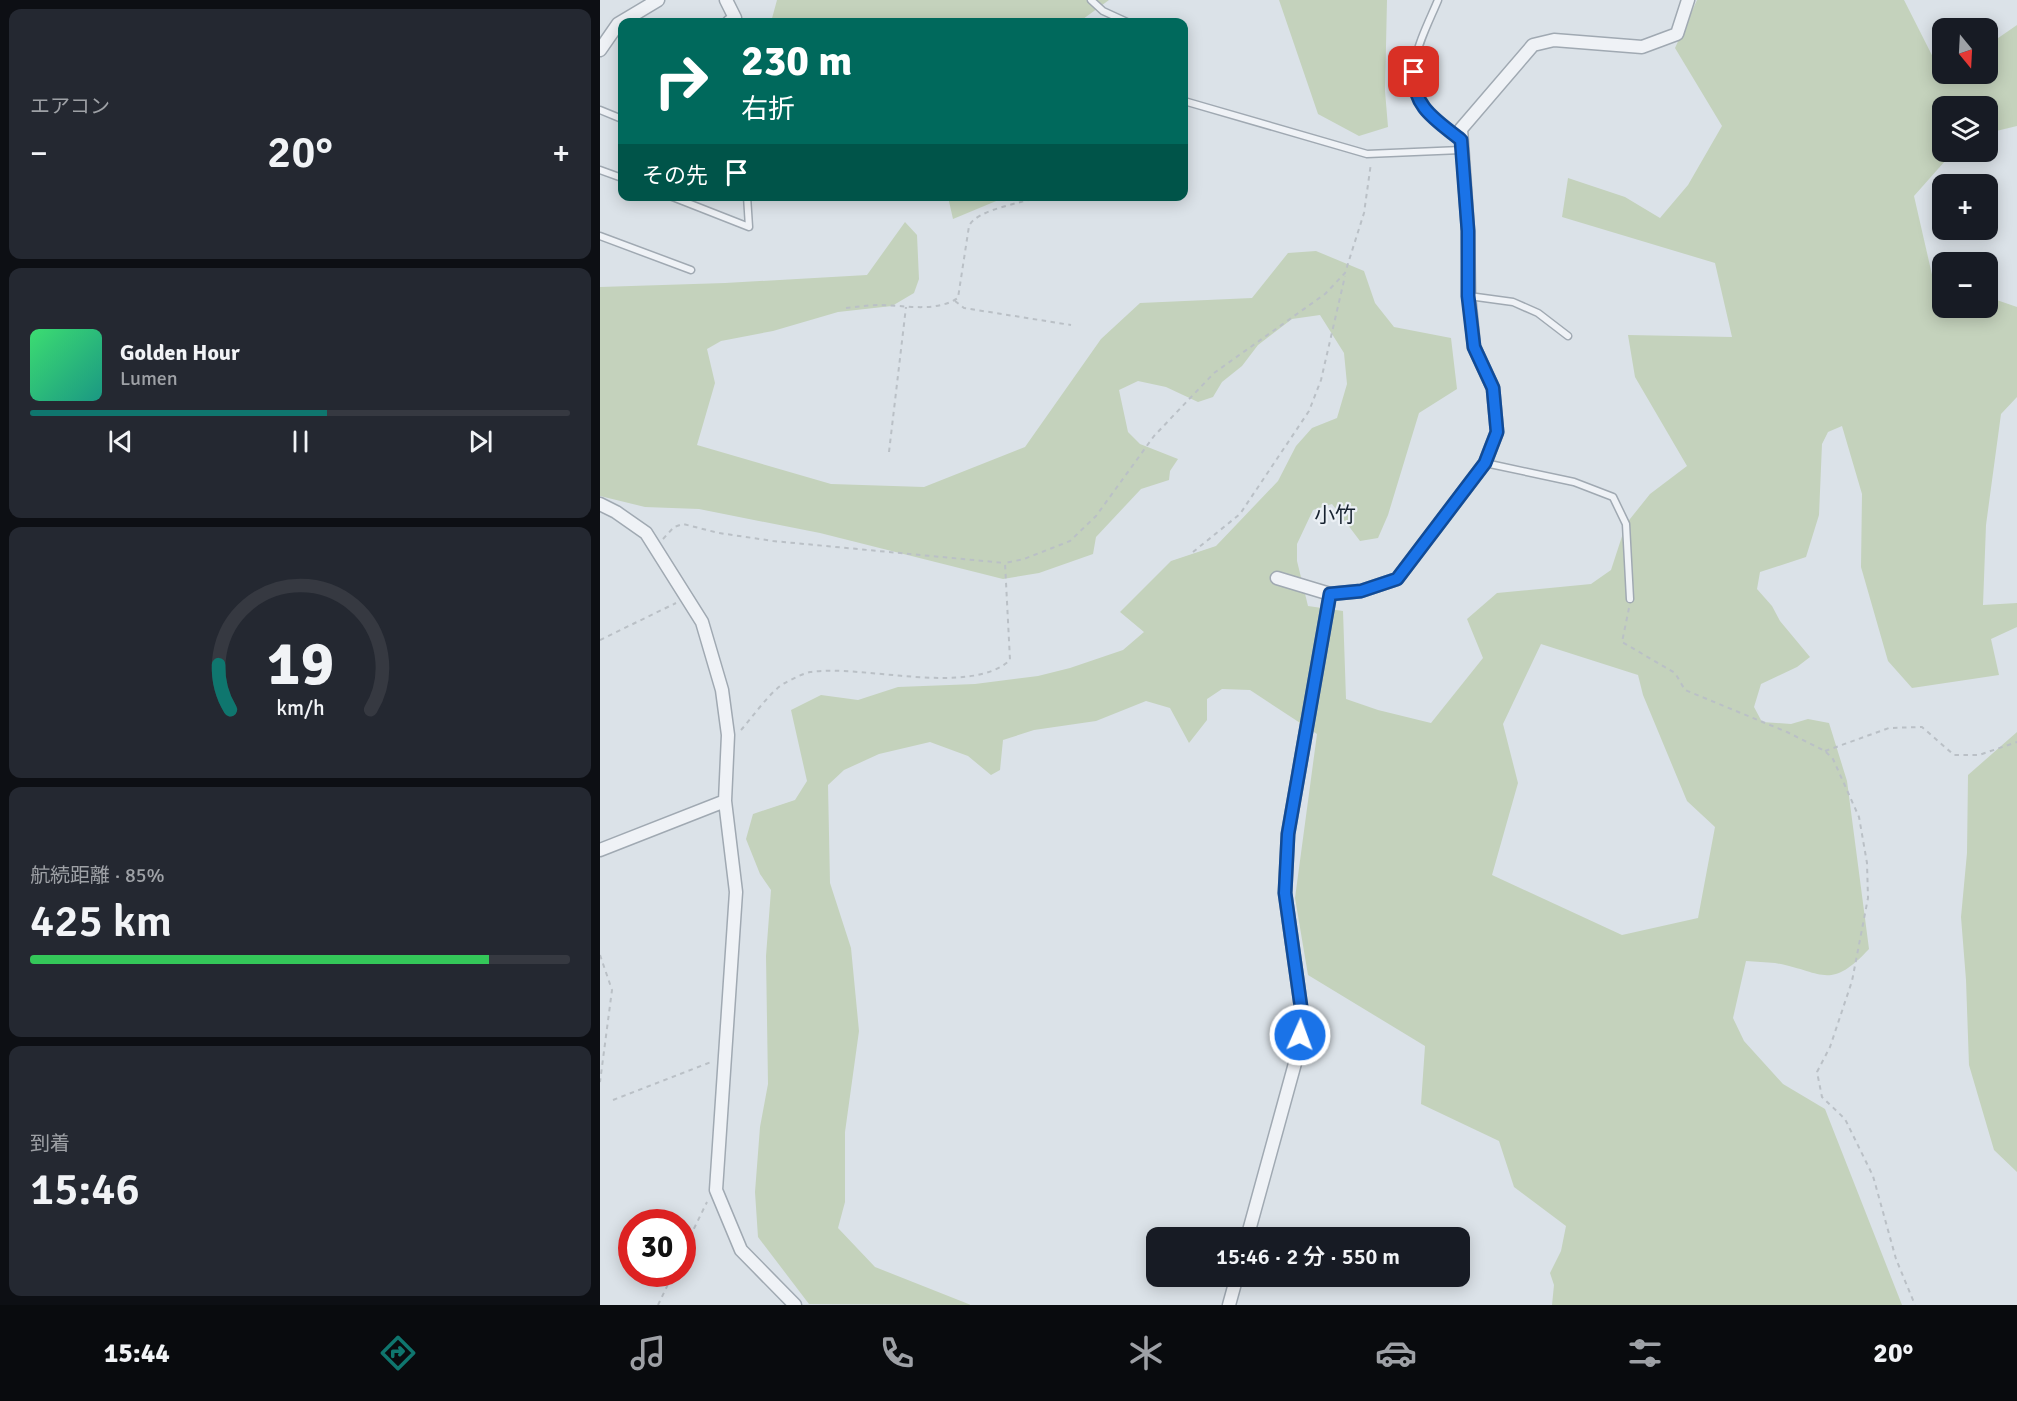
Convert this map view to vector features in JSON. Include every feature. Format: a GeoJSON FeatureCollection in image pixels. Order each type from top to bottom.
{"type":"FeatureCollection","features":[{"type":"Feature","properties":{"kind":"street"},"geometry":{"type":"LineString","coordinates":[[630,18],[658,0]]}},
{"type":"Feature","properties":{"kind":"street"},"geometry":{"type":"LineString","coordinates":[[726,0],[735,18]]}},
{"type":"Feature","properties":{"kind":"street"},"geometry":{"type":"LineString","coordinates":[[1277,578],[1330,594],[1361,591],[1397,579],[1485,463],[1497,432],[1493,388],[1474,347],[1468,296],[1468,231],[1461,129],[1533,45],[1554,40],[1642,47],[1677,34],[1688,0]]}},
{"type":"Feature","properties":{"kind":"street"},"geometry":{"type":"LineString","coordinates":[[600,50],[618,27]]}},
{"type":"Feature","properties":{"kind":"street"},"geometry":{"type":"LineString","coordinates":[[600,504],[646,533],[702,622],[722,690],[727,746],[725,801],[736,892],[716,1190],[741,1250],[795,1305]]}},
{"type":"Feature","properties":{"kind":"street"},"geometry":{"type":"LineString","coordinates":[[1250,1227],[1297,1056],[1302,1014],[1285,893],[1288,834],[1330,594]]}},
{"type":"Feature","properties":{"kind":"street"},"geometry":{"type":"LineString","coordinates":[[600,850],[725,801]]}},
{"type":"Feature","properties":{"kind":"street"},"geometry":{"type":"LineString","coordinates":[[1229,1305],[1234,1287]]}},
{"type":"Feature","properties":{"kind":"lane"},"geometry":{"type":"LineString","coordinates":[[1091,0],[1103,11],[1118,18]]}},
{"type":"Feature","properties":{"kind":"lane"},"geometry":{"type":"LineString","coordinates":[[1438,0],[1415,55],[1413,88],[1426,112],[1461,145]]}},
{"type":"Feature","properties":{"kind":"lane"},"geometry":{"type":"LineString","coordinates":[[1188,102],[1339,147],[1372,153],[1461,145]]}},
{"type":"Feature","properties":{"kind":"lane"},"geometry":{"type":"LineString","coordinates":[[600,110],[618,117]]}},
{"type":"Feature","properties":{"kind":"lane"},"geometry":{"type":"LineString","coordinates":[[600,170],[618,177]]}},
{"type":"Feature","properties":{"kind":"lane"},"geometry":{"type":"LineString","coordinates":[[683,201],[749,227],[747,201]]}},
{"type":"Feature","properties":{"kind":"lane"},"geometry":{"type":"LineString","coordinates":[[600,236],[691,270]]}},
{"type":"Feature","properties":{"kind":"lane"},"geometry":{"type":"LineString","coordinates":[[1468,296],[1513,302],[1538,313],[1568,336]]}},
{"type":"Feature","properties":{"kind":"lane"},"geometry":{"type":"LineString","coordinates":[[1485,463],[1574,482],[1613,497],[1626,524],[1630,599]]}},
{"type":"Feature","properties":{"kind":"path"},"geometry":{"type":"LineString","coordinates":[[1193,552],[1240,514],[1310,411],[1321,381],[1345,273],[1364,213],[1372,153]]}},
{"type":"Feature","properties":{"kind":"path"},"geometry":{"type":"LineString","coordinates":[[846,308],[877,305],[906,307],[939,305],[958,298],[972,219],[1026,201]]}},
{"type":"Feature","properties":{"kind":"path"},"geometry":{"type":"LineString","coordinates":[[655,548],[674,527],[683,524],[719,533],[773,541],[1005,562],[1024,559],[1070,541],[1096,516],[1155,436],[1214,373],[1325,294],[1345,273]]}},
{"type":"Feature","properties":{"kind":"path"},"geometry":{"type":"LineString","coordinates":[[954,300],[964,308],[1071,325]]}},
{"type":"Feature","properties":{"kind":"path"},"geometry":{"type":"LineString","coordinates":[[889,452],[906,307]]}},
{"type":"Feature","properties":{"kind":"path"},"geometry":{"type":"LineString","coordinates":[[727,746],[782,684],[809,672],[845,670],[904,676],[946,677],[976,676],[1002,667],[1010,660],[1005,562]]}},
{"type":"Feature","properties":{"kind":"path"},"geometry":{"type":"LineString","coordinates":[[600,640],[686,598]]}},
{"type":"Feature","properties":{"kind":"path"},"geometry":{"type":"LineString","coordinates":[[1630,599],[1622,642],[1675,674],[1685,690],[1787,732],[1825,751],[1833,759],[1859,818],[1867,863],[1868,898],[1852,981],[1830,1047],[1817,1072],[1822,1097],[1845,1119],[1873,1176],[1896,1260],[1916,1305]]}},
{"type":"Feature","properties":{"kind":"path"},"geometry":{"type":"LineString","coordinates":[[1825,751],[1889,728],[1922,727],[1954,755],[1979,755],[2017,742]]}},
{"type":"Feature","properties":{"kind":"path"},"geometry":{"type":"LineString","coordinates":[[600,955],[612,990],[600,1082]]}},
{"type":"Feature","properties":{"kind":"path"},"geometry":{"type":"LineString","coordinates":[[613,1100],[725,1057]]}},
{"type":"Feature","properties":{"kind":"path"},"geometry":{"type":"LineString","coordinates":[[696,1224],[706,1203],[716,1190]]}},
{"type":"Feature","properties":{"kind":"path"},"geometry":{"type":"LineString","coordinates":[[658,1305],[667,1287]]}},
{"type":"Feature","properties":{"kind":"green space"},"geometry":{"type":"Polygon","coordinates":[[[777,0],[1109,0],[1084,18],[772,18],[777,0]]]}},
{"type":"Feature","properties":{"kind":"green space"},"geometry":{"type":"Polygon","coordinates":[[[1279,0],[1387,0],[1385,91],[1388,127],[1359,136],[1318,114],[1279,0]]]}},
{"type":"Feature","properties":{"kind":"green space"},"geometry":{"type":"Polygon","coordinates":[[[1697,0],[1904,0],[1932,55],[1932,84],[1998,84],[1998,38],[2017,25],[2017,126],[1998,131],[1998,96],[1932,96],[1932,162],[1944,162],[1914,196],[1932,275],[1932,318],[1998,318],[1998,300],[2017,307],[2017,397],[2001,414],[1986,525],[1983,605],[2017,603],[2017,627],[1991,639],[1999,675],[1912,688],[1888,661],[1861,567],[1862,494],[1842,426],[1828,432],[1822,444],[1819,515],[1806,557],[1760,572],[1757,589],[1810,657],[1797,667],[1761,684],[1754,707],[1762,722],[1791,724],[1808,719],[1829,723],[1847,781],[1869,949],[1844,970],[1825,975],[1775,963],[1746,961],[1733,1018],[1744,1041],[1783,1084],[1825,1109],[1902,1305],[1552,1305],[1554,1285],[1550,1273],[1561,1251],[1566,1226],[1514,1187],[1499,1141],[1421,1104],[1425,1046],[1308,975],[1295,898],[1317,734],[1250,690],[1222,689],[1207,699],[1207,720],[1189,743],[1170,708],[1146,701],[1096,721],[1034,730],[1003,740],[1000,770],[991,775],[968,756],[930,742],[879,754],[844,770],[828,785],[830,883],[851,948],[859,1031],[845,1132],[845,1202],[838,1228],[875,1267],[971,1305],[809,1304],[758,1237],[755,1192],[760,1127],[768,1084],[766,956],[771,890],[760,874],[746,839],[753,814],[795,800],[807,781],[791,710],[821,695],[858,700],[898,687],[975,684],[1038,676],[1123,650],[1144,632],[1120,612],[1171,561],[1216,546],[1278,481],[1296,446],[1312,428],[1337,418],[1347,384],[1344,353],[1320,315],[1292,319],[1258,345],[1242,366],[1222,382],[1213,397],[1198,402],[1166,387],[1138,381],[1119,390],[1128,432],[1140,444],[1178,459],[1170,471],[1169,480],[1141,489],[1096,537],[1093,554],[1039,573],[1003,579],[820,533],[699,509],[645,507],[600,496],[600,287],[867,275],[905,222],[917,235],[919,279],[914,293],[892,306],[838,312],[773,331],[721,341],[707,349],[715,383],[697,445],[831,484],[924,487],[1025,447],[1101,339],[1140,303],[1252,298],[1288,253],[1316,251],[1364,271],[1375,303],[1394,327],[1451,338],[1457,389],[1419,413],[1388,515],[1378,538],[1360,541],[1332,504],[1313,510],[1297,544],[1297,561],[1308,606],[1343,611],[1346,699],[1378,710],[1431,723],[1483,658],[1467,619],[1497,593],[1591,584],[1611,570],[1626,524],[1650,494],[1687,466],[1635,377],[1628,335],[1732,337],[1715,263],[1562,217],[1568,178],[1625,197],[1660,218],[1688,185],[1722,126],[1675,48],[1697,0]],[[1541,644],[1503,724],[1518,783],[1492,875],[1622,935],[1698,918],[1715,827],[1687,801],[1643,695],[1638,675],[1541,644]]]}},
{"type":"Feature","properties":{"kind":"green space"},"geometry":{"type":"Polygon","coordinates":[[[949,201],[996,201],[953,219],[949,201]]]}},
{"type":"Feature","properties":{"kind":"green space"},"geometry":{"type":"Polygon","coordinates":[[[2017,732],[2017,1172],[1994,1150],[1969,1065],[1961,917],[1967,853],[1968,775],[2017,732]]]}},
{"type":"Feature","properties":{"kind":"district","name":"小竹"},"geometry":{"type":"Point","coordinates":[1335,515]}},
{"type":"Feature","properties":{"kind":"route"},"geometry":{"type":"LineString","coordinates":[[1300,1035],[1302,1014],[1285,893],[1288,834],[1330,594],[1361,591],[1397,579],[1485,463],[1497,432],[1493,388],[1474,347],[1468,296],[1468,231],[1461,140],[1426,112],[1413,88],[1414,72]]}}]}
